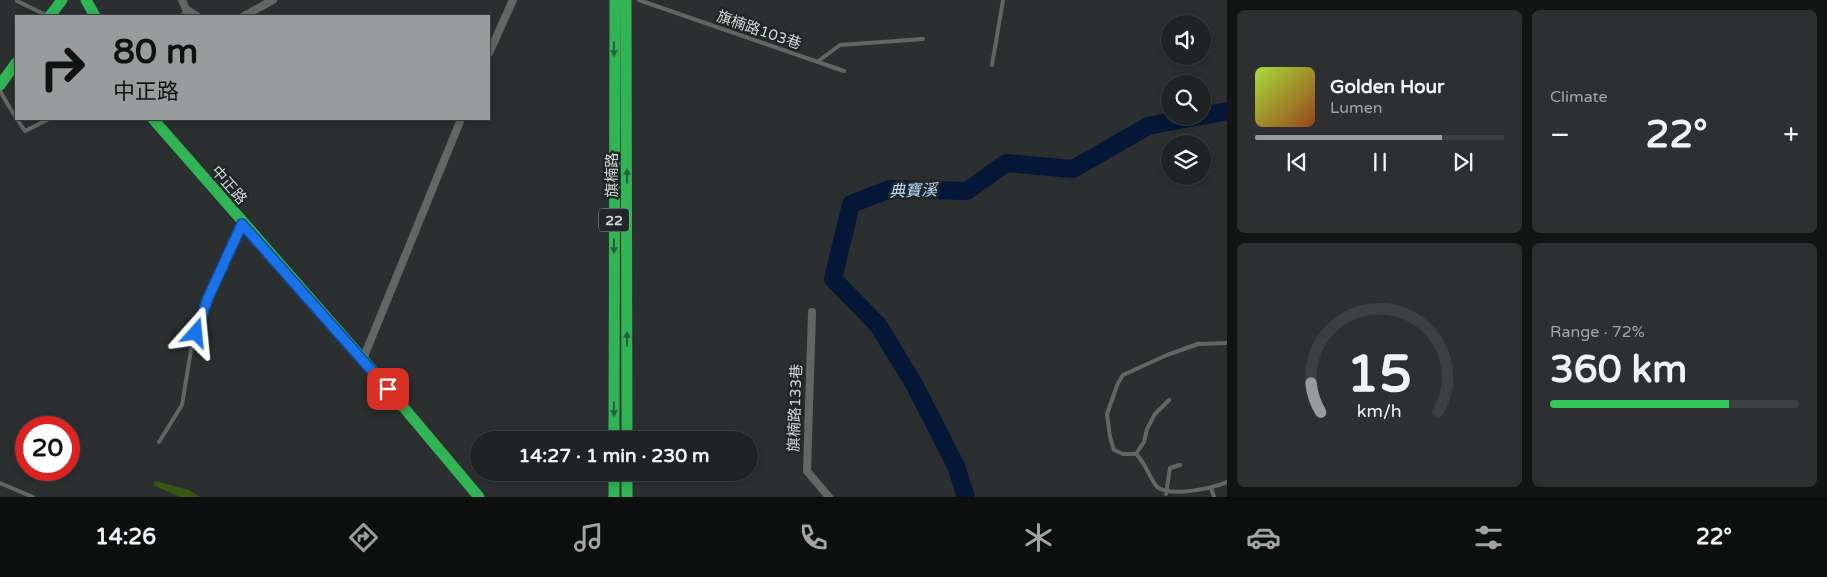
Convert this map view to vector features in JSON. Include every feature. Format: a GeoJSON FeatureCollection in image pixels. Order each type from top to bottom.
{"type":"FeatureCollection","features":[{"type":"Feature","properties":{"kind":"main road"},"geometry":{"type":"LineString","coordinates":[[50,15],[62,0]]}},
{"type":"Feature","properties":{"kind":"main road"},"geometry":{"type":"LineString","coordinates":[[86,0],[94,15]]}},
{"type":"Feature","properties":{"kind":"main road","name":"旗楠路"},"geometry":{"type":"LineString","coordinates":[[614,0],[614,431]]}},
{"type":"Feature","properties":{"kind":"main road","name":"旗楠路"},"geometry":{"type":"LineString","coordinates":[[626,0],[627,431]]}},
{"type":"Feature","properties":{"kind":"main road"},"geometry":{"type":"LineString","coordinates":[[0,85],[15,63]]}},
{"type":"Feature","properties":{"kind":"main road","name":"中正路"},"geometry":{"type":"LineString","coordinates":[[154,120],[242,224],[363,359],[477,496]]}},
{"type":"Feature","properties":{"kind":"main road"},"geometry":{"type":"LineString","coordinates":[[614,481],[614,497]]}},
{"type":"Feature","properties":{"kind":"main road"},"geometry":{"type":"LineString","coordinates":[[628,481],[628,497]]}},
{"type":"Feature","properties":{"kind":"street"},"geometry":{"type":"LineString","coordinates":[[182,0],[184,13]]}},
{"type":"Feature","properties":{"kind":"street"},"geometry":{"type":"LineString","coordinates":[[246,15],[273,0]]}},
{"type":"Feature","properties":{"kind":"street"},"geometry":{"type":"LineString","coordinates":[[490,51],[513,0]]}},
{"type":"Feature","properties":{"kind":"street"},"geometry":{"type":"LineString","coordinates":[[363,359],[461,120]]}},
{"type":"Feature","properties":{"kind":"street","name":"旗楠路133巷"},"geometry":{"type":"LineString","coordinates":[[812,312],[807,471],[829,497]]}},
{"type":"Feature","properties":{"kind":"lane","name":"旗楠路103巷"},"geometry":{"type":"LineString","coordinates":[[638,0],[844,72]]}},
{"type":"Feature","properties":{"kind":"lane"},"geometry":{"type":"LineString","coordinates":[[992,65],[1003,0]]}},
{"type":"Feature","properties":{"kind":"lane"},"geometry":{"type":"LineString","coordinates":[[17,1],[47,15]]}},
{"type":"Feature","properties":{"kind":"lane"},"geometry":{"type":"LineString","coordinates":[[817,62],[840,45],[923,39]]}},
{"type":"Feature","properties":{"kind":"lane"},"geometry":{"type":"LineString","coordinates":[[0,91],[15,115]]}},
{"type":"Feature","properties":{"kind":"lane"},"geometry":{"type":"LineString","coordinates":[[18,120],[24,131],[47,120]]}},
{"type":"Feature","properties":{"kind":"lane"},"geometry":{"type":"LineString","coordinates":[[159,442],[182,405],[191,350],[202,316],[215,282],[242,224]]}},
{"type":"Feature","properties":{"kind":"lane"},"geometry":{"type":"LineString","coordinates":[[1136,454],[1123,454],[1114,450],[1110,437],[1107,414],[1120,378],[1167,355],[1198,344],[1227,344]]}},
{"type":"Feature","properties":{"kind":"lane"},"geometry":{"type":"LineString","coordinates":[[1136,454],[1144,442],[1147,429],[1155,414],[1170,400]]}},
{"type":"Feature","properties":{"kind":"lane"},"geometry":{"type":"LineString","coordinates":[[1136,454],[1157,488],[1166,494],[1176,496],[1187,495],[1227,482]]}},
{"type":"Feature","properties":{"kind":"lane"},"geometry":{"type":"LineString","coordinates":[[1166,494],[1170,468],[1180,465]]}},
{"type":"Feature","properties":{"kind":"lane"},"geometry":{"type":"LineString","coordinates":[[0,483],[33,497]]}},
{"type":"Feature","properties":{"kind":"lane"},"geometry":{"type":"LineString","coordinates":[[1211,488],[1214,497]]}},
{"type":"Feature","properties":{"kind":"green space"},"geometry":{"type":"Polygon","coordinates":[[[155,481],[189,490],[200,497],[180,497],[153,485],[155,481]]]}},
{"type":"Feature","properties":{"kind":"waterway","name":"典寶溪"},"geometry":{"type":"LineString","coordinates":[[1211,114],[1227,111]]}},
{"type":"Feature","properties":{"kind":"waterway","name":"典寶溪"},"geometry":{"type":"LineString","coordinates":[[966,497],[956,466],[914,384],[878,325],[833,279],[851,204],[890,189],[967,191],[1006,163],[1073,169],[1148,126],[1161,124]]}},
{"type":"Feature","properties":{"kind":"traffic: fast"},"geometry":{"type":"LineString","coordinates":[[51,15],[62,0]]}},
{"type":"Feature","properties":{"kind":"traffic: fast"},"geometry":{"type":"LineString","coordinates":[[86,0],[94,15]]}},
{"type":"Feature","properties":{"kind":"traffic: fast"},"geometry":{"type":"LineString","coordinates":[[614,431],[615,0]]}},
{"type":"Feature","properties":{"kind":"traffic: fast"},"geometry":{"type":"LineString","coordinates":[[626,0],[627,431]]}},
{"type":"Feature","properties":{"kind":"traffic: fast"},"geometry":{"type":"LineString","coordinates":[[0,85],[15,64]]}},
{"type":"Feature","properties":{"kind":"traffic: fast"},"geometry":{"type":"LineString","coordinates":[[154,120],[363,359],[479,497]]}},
{"type":"Feature","properties":{"kind":"traffic: fast"},"geometry":{"type":"LineString","coordinates":[[614,481],[614,497]]}},
{"type":"Feature","properties":{"kind":"traffic: fast"},"geometry":{"type":"LineString","coordinates":[[627,481],[627,497]]}},
{"type":"Feature","properties":{"kind":"route"},"geometry":{"type":"LineString","coordinates":[[196,333],[208,298],[242,224],[388,389]]}}]}
